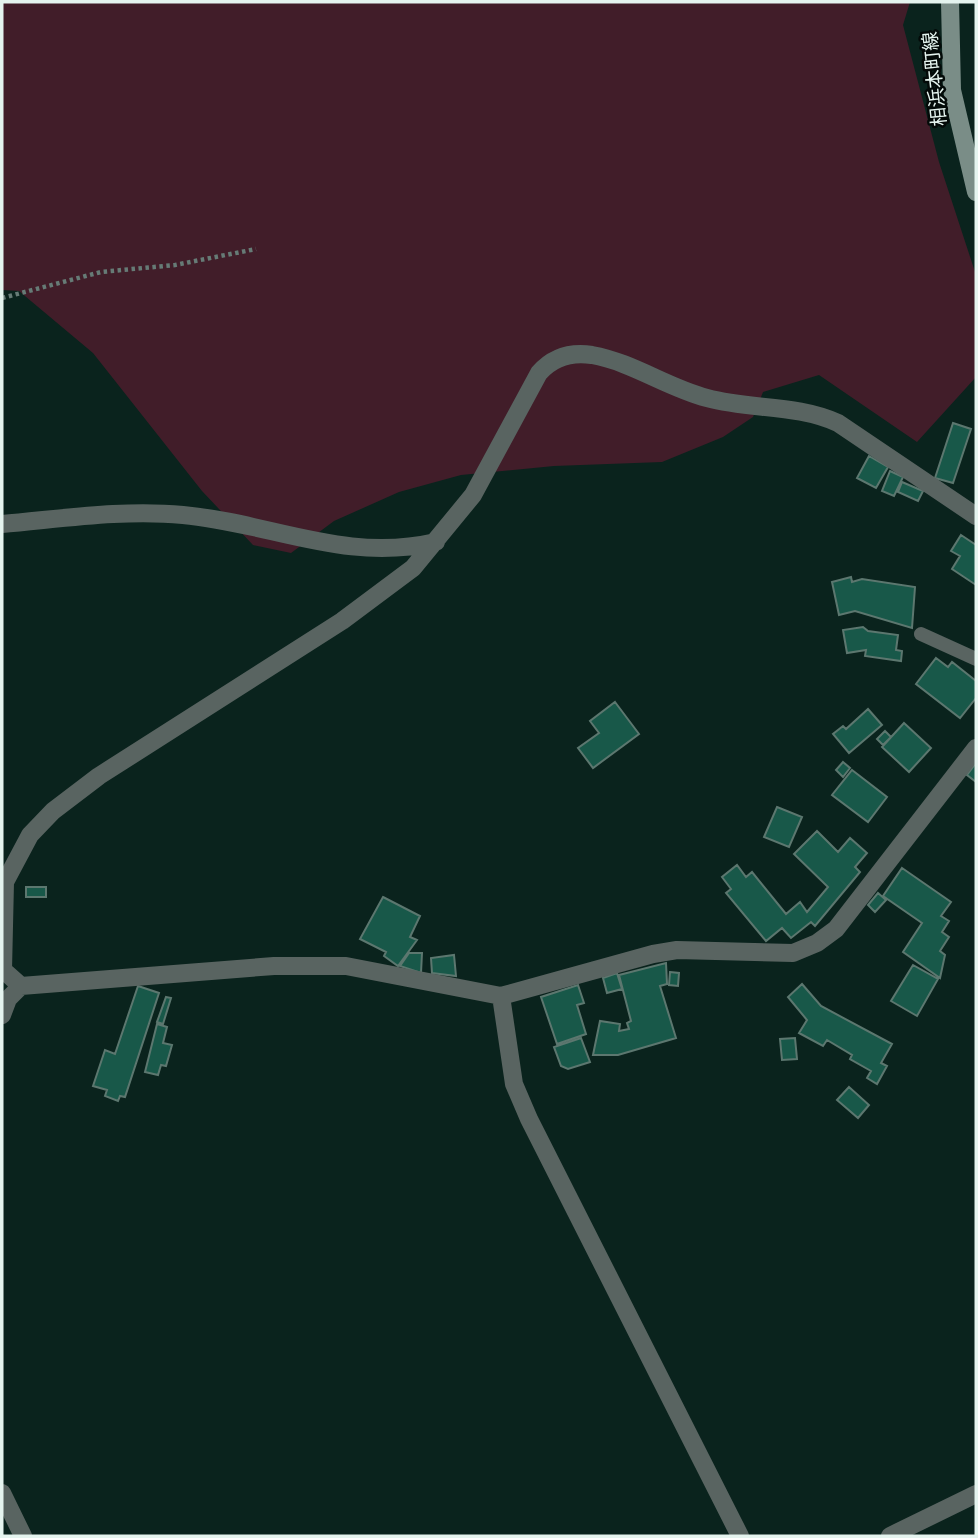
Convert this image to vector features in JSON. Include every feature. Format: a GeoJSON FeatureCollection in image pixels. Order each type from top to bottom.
{"type":"FeatureCollection","features":[{"type":"Feature","properties":{"kind":"main road","name":"相浜本町線"},"geometry":{"type":"LineString","coordinates":[[950,2],[952,90],[976,192]]}},
{"type":"Feature","properties":{"kind":"street"},"geometry":{"type":"LineString","coordinates":[[21,986],[2,970],[5,882],[30,835],[53,811],[182,720],[391,587],[436,542],[472,495],[547,364],[572,354],[593,355],[706,398],[819,414],[838,423],[976,516]]}},
{"type":"Feature","properties":{"kind":"street"},"geometry":{"type":"LineString","coordinates":[[2,524],[149,512],[187,515],[358,549],[406,549],[436,542]]}},
{"type":"Feature","properties":{"kind":"street"},"geometry":{"type":"LineString","coordinates":[[2,1015],[8,999],[21,986],[274,966],[346,966],[501,996],[653,954],[677,950],[778,955],[793,953],[817,943],[850,913],[976,748]]}},
{"type":"Feature","properties":{"kind":"street"},"geometry":{"type":"LineString","coordinates":[[501,996],[512,1073],[528,1119],[740,1536]]}},
{"type":"Feature","properties":{"kind":"street"},"geometry":{"type":"LineString","coordinates":[[2,1493],[23,1536]]}},
{"type":"Feature","properties":{"kind":"street"},"geometry":{"type":"LineString","coordinates":[[890,1536],[976,1494]]}},
{"type":"Feature","properties":{"kind":"lane"},"geometry":{"type":"LineString","coordinates":[[921,634],[976,659]]}},
{"type":"Feature","properties":{"kind":"path"},"geometry":{"type":"LineString","coordinates":[[2,298],[101,272],[175,265],[256,249]]}},
{"type":"Feature","properties":{"kind":"shaded area"},"geometry":{"type":"Polygon","coordinates":[[[2,2],[910,2],[903,25],[939,162],[976,275],[976,377],[917,442],[819,375],[763,392],[753,417],[723,437],[662,462],[554,466],[461,475],[399,492],[334,521],[291,553],[253,545],[202,491],[93,353],[19,291],[2,290],[2,2]]]}},
{"type":"Feature","properties":{"kind":"building"},"geometry":{"type":"Polygon","coordinates":[[[953,423],[971,429],[953,483],[935,478],[953,423]]]}},
{"type":"Feature","properties":{"kind":"building"},"geometry":{"type":"Polygon","coordinates":[[[869,456],[888,467],[876,488],[857,478],[869,456]]]}},
{"type":"Feature","properties":{"kind":"building"},"geometry":{"type":"Polygon","coordinates":[[[890,471],[903,477],[894,496],[882,491],[890,471]]]}},
{"type":"Feature","properties":{"kind":"building"},"geometry":{"type":"Polygon","coordinates":[[[902,482],[923,491],[918,501],[898,492],[902,482]]]}},
{"type":"Feature","properties":{"kind":"building"},"geometry":{"type":"Polygon","coordinates":[[[961,535],[976,545],[976,585],[952,569],[960,556],[951,551],[961,535]]]}},
{"type":"Feature","properties":{"kind":"building"},"geometry":{"type":"Polygon","coordinates":[[[851,577],[852,582],[862,579],[915,587],[912,628],[855,611],[839,615],[832,582],[851,577]]]}},
{"type":"Feature","properties":{"kind":"building"},"geometry":{"type":"Polygon","coordinates":[[[863,627],[868,631],[898,635],[896,650],[902,651],[901,661],[865,656],[866,650],[847,653],[843,630],[863,627]]]}},
{"type":"Feature","properties":{"kind":"building"},"geometry":{"type":"Polygon","coordinates":[[[936,658],[948,667],[952,662],[976,681],[976,698],[960,718],[916,684],[936,658]]]}},
{"type":"Feature","properties":{"kind":"building"},"geometry":{"type":"Polygon","coordinates":[[[615,702],[639,734],[593,768],[578,748],[599,733],[590,721],[615,702]]]}},
{"type":"Feature","properties":{"kind":"building"},"geometry":{"type":"Polygon","coordinates":[[[868,709],[882,725],[849,753],[833,734],[843,726],[846,729],[868,709]]]}},
{"type":"Feature","properties":{"kind":"building"},"geometry":{"type":"Polygon","coordinates":[[[904,723],[931,748],[909,772],[882,747],[904,723]]]}},
{"type":"Feature","properties":{"kind":"building"},"geometry":{"type":"Polygon","coordinates":[[[885,731],[891,737],[883,745],[877,739],[885,731]]]}},
{"type":"Feature","properties":{"kind":"building"},"geometry":{"type":"Polygon","coordinates":[[[843,762],[850,768],[843,777],[836,770],[843,762]]]}},
{"type":"Feature","properties":{"kind":"building"},"geometry":{"type":"Polygon","coordinates":[[[976,763],[976,782],[967,775],[976,763]]]}},
{"type":"Feature","properties":{"kind":"building"},"geometry":{"type":"Polygon","coordinates":[[[852,770],[887,797],[868,822],[832,795],[852,770]]]}},
{"type":"Feature","properties":{"kind":"building"},"geometry":{"type":"Polygon","coordinates":[[[777,807],[802,817],[789,847],[764,837],[777,807]]]}},
{"type":"Feature","properties":{"kind":"building"},"geometry":{"type":"Polygon","coordinates":[[[817,831],[838,852],[850,838],[867,853],[855,867],[860,872],[815,926],[811,922],[791,938],[782,928],[766,941],[726,893],[731,889],[722,877],[737,865],[746,877],[752,872],[786,914],[800,902],[807,912],[828,887],[794,854],[817,831]]]}},
{"type":"Feature","properties":{"kind":"building"},"geometry":{"type":"Polygon","coordinates":[[[902,868],[951,902],[941,916],[949,921],[942,932],[949,937],[940,951],[945,955],[940,978],[903,952],[922,923],[883,896],[902,868]]]}},
{"type":"Feature","properties":{"kind":"building"},"geometry":{"type":"Polygon","coordinates":[[[26,887],[46,887],[46,897],[26,897],[26,887]]]}},
{"type":"Feature","properties":{"kind":"building"},"geometry":{"type":"Polygon","coordinates":[[[878,893],[886,900],[875,912],[868,905],[878,893]]]}},
{"type":"Feature","properties":{"kind":"building"},"geometry":{"type":"Polygon","coordinates":[[[383,897],[420,916],[410,937],[417,940],[398,966],[384,956],[386,952],[360,939],[383,897]]]}},
{"type":"Feature","properties":{"kind":"building"},"geometry":{"type":"Polygon","coordinates":[[[409,953],[422,953],[421,973],[400,966],[409,953]]]}},
{"type":"Feature","properties":{"kind":"building"},"geometry":{"type":"Polygon","coordinates":[[[454,955],[456,976],[432,973],[431,958],[454,955]]]}},
{"type":"Feature","properties":{"kind":"building"},"geometry":{"type":"Polygon","coordinates":[[[666,963],[667,984],[660,986],[676,1038],[618,1055],[593,1055],[600,1021],[620,1024],[619,1031],[629,1029],[627,1023],[631,1021],[619,975],[666,963]]]}},
{"type":"Feature","properties":{"kind":"building"},"geometry":{"type":"Polygon","coordinates":[[[913,965],[938,979],[917,1016],[891,1001],[913,965]]]}},
{"type":"Feature","properties":{"kind":"building"},"geometry":{"type":"Polygon","coordinates":[[[670,972],[679,973],[678,986],[669,985],[670,972]]]}},
{"type":"Feature","properties":{"kind":"building"},"geometry":{"type":"Polygon","coordinates":[[[617,973],[622,989],[607,993],[603,978],[617,973]]]}},
{"type":"Feature","properties":{"kind":"building"},"geometry":{"type":"Polygon","coordinates":[[[802,984],[821,1006],[892,1044],[881,1063],[887,1066],[877,1084],[867,1078],[871,1071],[850,1059],[852,1055],[827,1040],[823,1046],[799,1033],[807,1020],[788,997],[802,984]]]}},
{"type":"Feature","properties":{"kind":"building"},"geometry":{"type":"Polygon","coordinates":[[[578,985],[584,1003],[577,1005],[586,1034],[557,1044],[541,997],[578,985]]]}},
{"type":"Feature","properties":{"kind":"building"},"geometry":{"type":"Polygon","coordinates":[[[138,986],[159,993],[125,1097],[120,1096],[118,1101],[105,1096],[107,1090],[93,1086],[105,1050],[115,1054],[138,986]]]}},
{"type":"Feature","properties":{"kind":"building"},"geometry":{"type":"Polygon","coordinates":[[[166,997],[171,998],[163,1024],[157,1022],[166,997]]]}},
{"type":"Feature","properties":{"kind":"building"},"geometry":{"type":"Polygon","coordinates":[[[157,1024],[167,1027],[163,1043],[172,1045],[166,1066],[161,1065],[158,1075],[145,1072],[157,1024]]]}},
{"type":"Feature","properties":{"kind":"building"},"geometry":{"type":"Polygon","coordinates":[[[581,1038],[590,1062],[568,1069],[561,1066],[554,1047],[581,1038]]]}},
{"type":"Feature","properties":{"kind":"building"},"geometry":{"type":"Polygon","coordinates":[[[795,1038],[797,1059],[782,1060],[780,1039],[795,1038]]]}},
{"type":"Feature","properties":{"kind":"building"},"geometry":{"type":"Polygon","coordinates":[[[849,1087],[869,1105],[858,1118],[837,1100],[849,1087]]]}}]}
